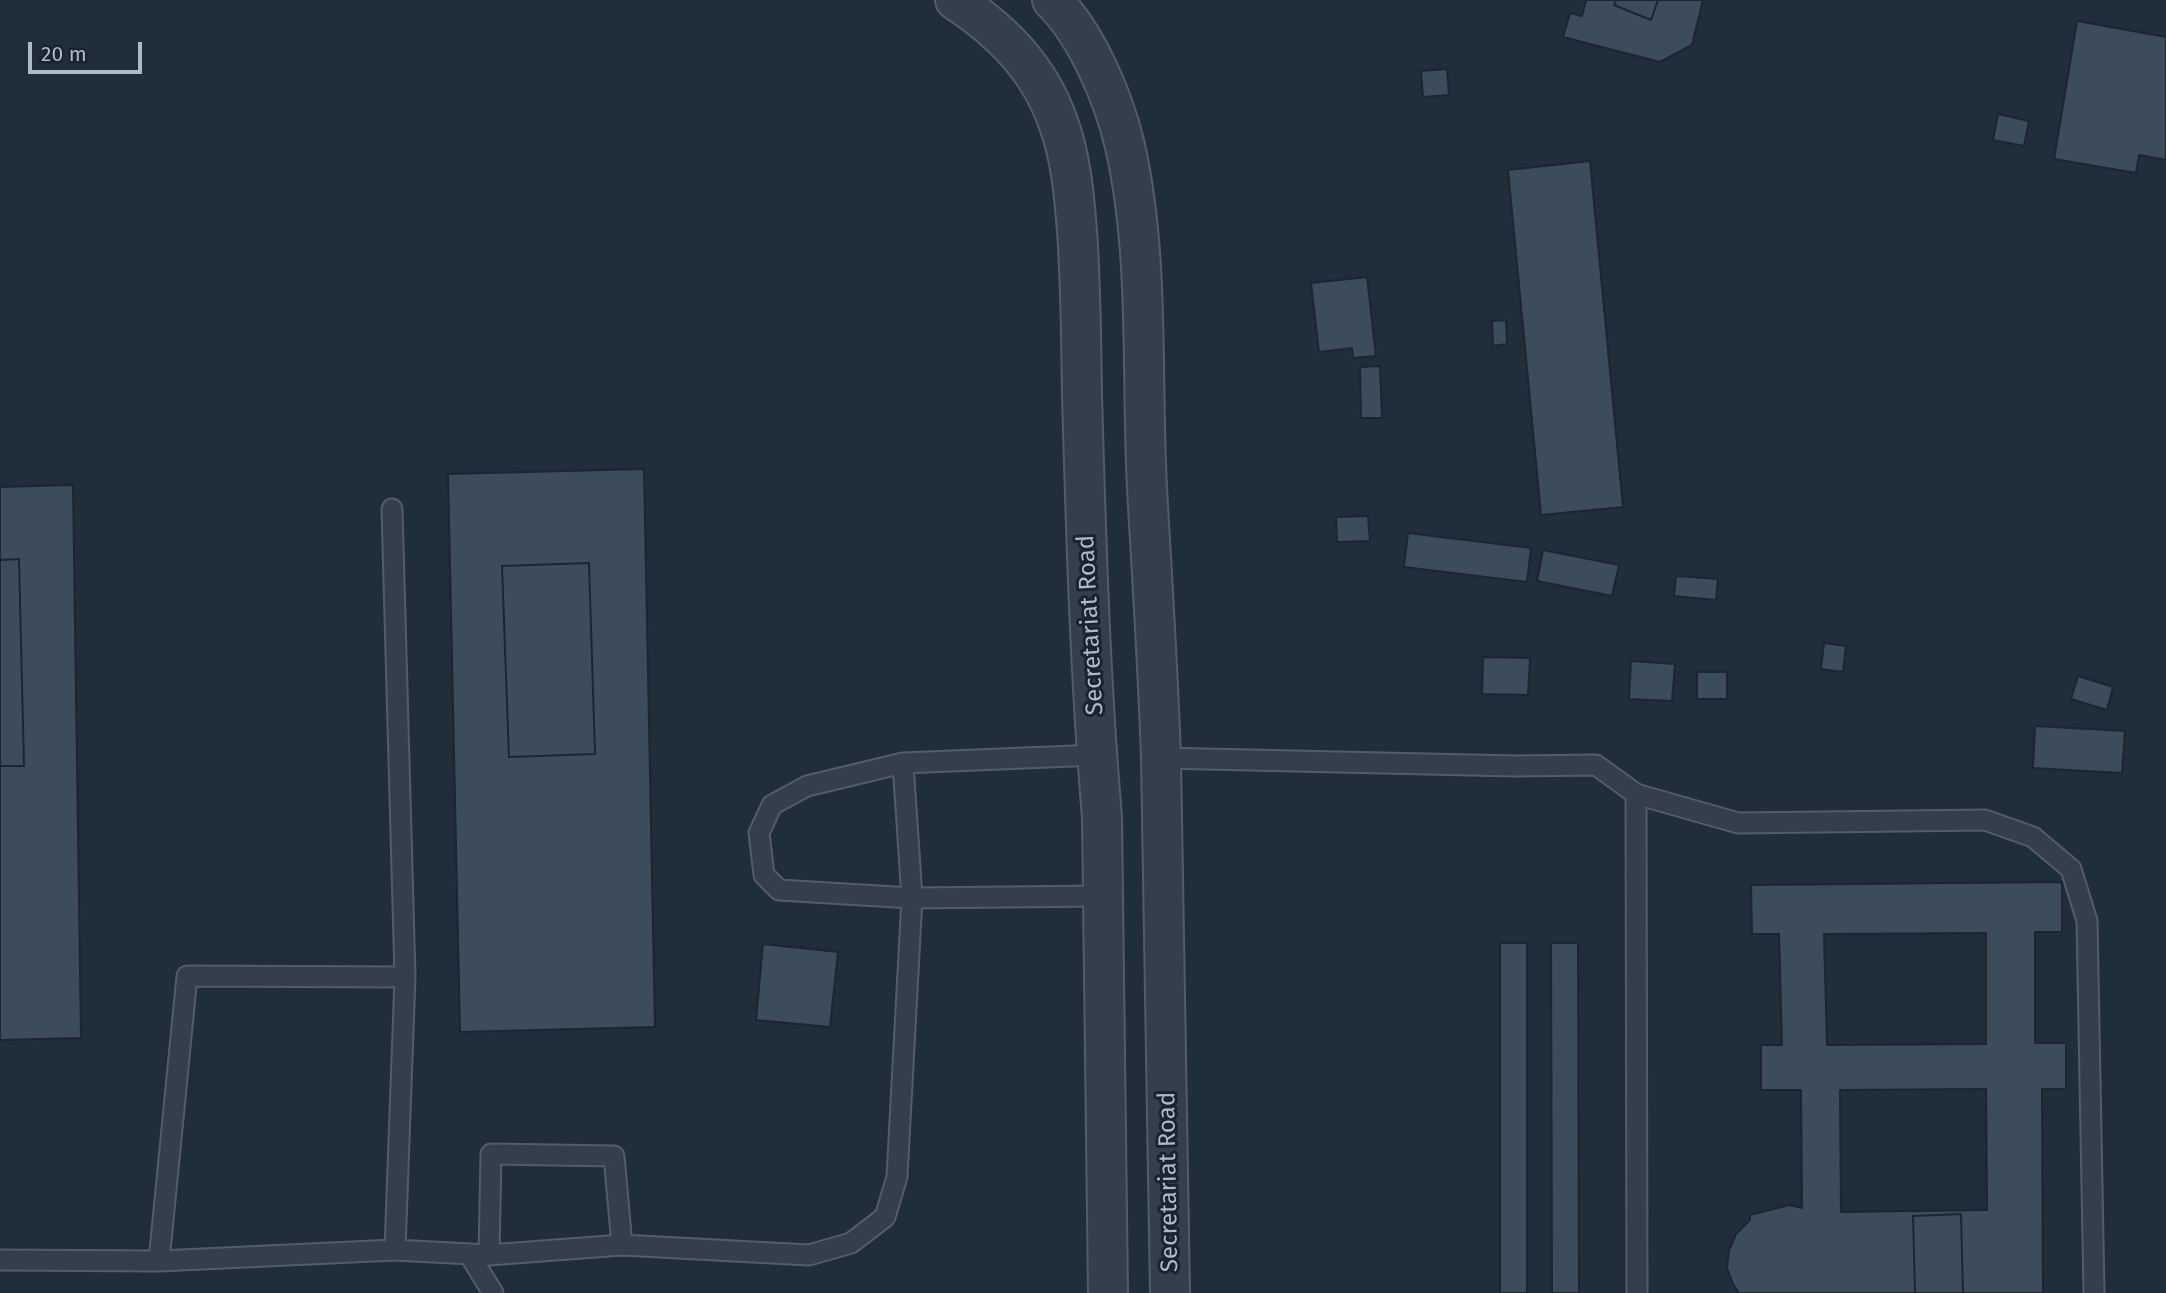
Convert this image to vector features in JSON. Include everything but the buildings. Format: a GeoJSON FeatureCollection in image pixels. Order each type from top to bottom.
{"type":"FeatureCollection","features":[{"type":"Feature","properties":{"kind":"street","name":"Secretariat Road"},"geometry":{"type":"LineString","coordinates":[[955,0],[999,32],[1026,61],[1041,83],[1059,123],[1073,180],[1079,263],[1085,486],[1102,817],[1108,1293]]}},
{"type":"Feature","properties":{"kind":"street","name":"Secretariat Road"},"geometry":{"type":"LineString","coordinates":[[1052,0],[1065,12],[1089,52],[1107,93],[1125,144],[1133,191],[1141,294],[1144,436],[1161,758],[1170,1293]]}},
{"type":"Feature","properties":{"kind":"street"},"geometry":{"type":"LineString","coordinates":[[1102,817],[1161,819]]}},
{"type":"Feature","properties":{"kind":"lane"},"geometry":{"type":"LineString","coordinates":[[391,509],[405,977],[395,1250]]}},
{"type":"Feature","properties":{"kind":"lane"},"geometry":{"type":"LineString","coordinates":[[1097,755],[903,763],[807,786],[772,805],[759,833],[764,875],[779,890],[912,898],[1101,896]]}},
{"type":"Feature","properties":{"kind":"lane"},"geometry":{"type":"LineString","coordinates":[[1161,758],[1515,766],[1597,765],[1636,794],[1738,823],[1985,820],[2033,837],[2071,869],[2087,921],[2094,1293]]}},
{"type":"Feature","properties":{"kind":"lane"},"geometry":{"type":"LineString","coordinates":[[0,1260],[159,1261],[395,1250],[489,1255],[622,1245],[809,1255],[851,1243],[885,1217],[897,1177],[912,898],[903,763]]}},
{"type":"Feature","properties":{"kind":"lane"},"geometry":{"type":"LineString","coordinates":[[1636,794],[1637,1293]]}},
{"type":"Feature","properties":{"kind":"lane"},"geometry":{"type":"LineString","coordinates":[[159,1261],[187,976],[405,977]]}},
{"type":"Feature","properties":{"kind":"lane"},"geometry":{"type":"LineString","coordinates":[[489,1255],[491,1154],[614,1156],[622,1245]]}},
{"type":"Feature","properties":{"kind":"lane"},"geometry":{"type":"LineString","coordinates":[[469,1254],[493,1293]]}}]}
